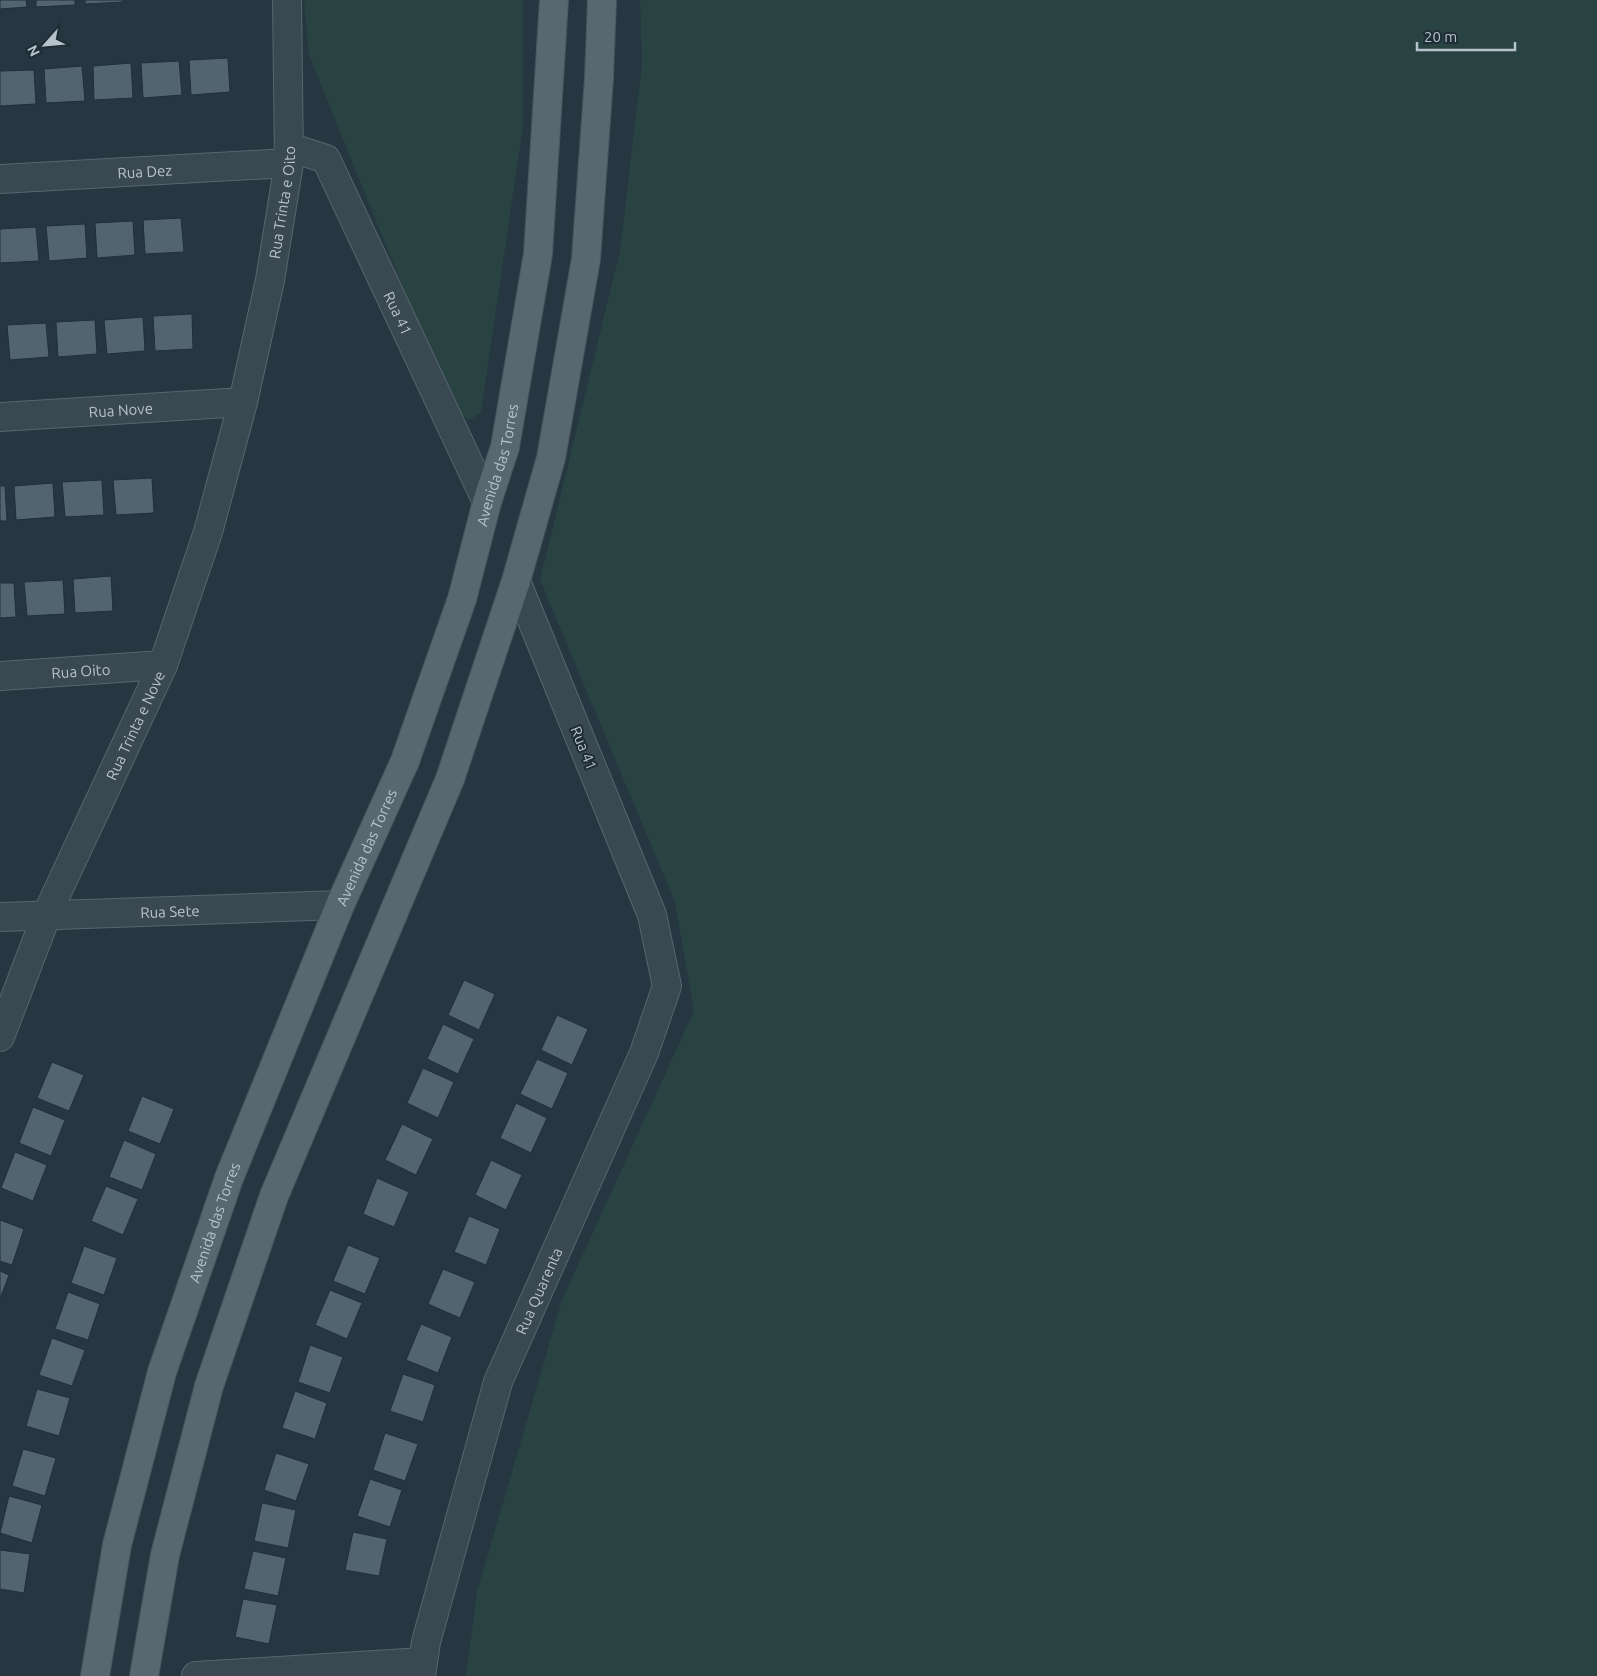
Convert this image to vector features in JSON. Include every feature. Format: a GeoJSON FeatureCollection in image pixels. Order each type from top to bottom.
{"type":"FeatureCollection","features":[{"type":"Feature","properties":{"kind":"main road","name":"Avenida das Torres"},"geometry":{"type":"LineString","coordinates":[[94,1676],[117,1545],[162,1372],[229,1178],[340,905],[405,761],[462,599],[487,502],[504,447],[538,254],[554,0]]}},
{"type":"Feature","properties":{"kind":"main road"},"geometry":{"type":"LineString","coordinates":[[144,1676],[164,1555],[208,1386],[274,1196],[450,778],[516,581],[552,458],[586,259],[599,78],[602,0]]}},
{"type":"Feature","properties":{"kind":"street","name":"Rua Trinta e Oito"},"geometry":{"type":"LineString","coordinates":[[243,402],[270,280],[289,155],[288,0]]}},
{"type":"Feature","properties":{"kind":"street","name":"Rua Dez"},"geometry":{"type":"LineString","coordinates":[[0,179],[289,155]]}},
{"type":"Feature","properties":{"kind":"street","name":"Rua 41"},"geometry":{"type":"LineString","coordinates":[[289,155],[326,159],[487,502]]}},
{"type":"Feature","properties":{"kind":"street","name":"Rua Nove"},"geometry":{"type":"LineString","coordinates":[[0,417],[243,402]]}},
{"type":"Feature","properties":{"kind":"street","name":"Rua Trinta e Nove"},"geometry":{"type":"LineString","coordinates":[[0,1037],[47,914],[162,664],[208,532],[243,402]]}},
{"type":"Feature","properties":{"kind":"street","name":"Rua 41"},"geometry":{"type":"LineString","coordinates":[[516,581],[652,916]]}},
{"type":"Feature","properties":{"kind":"street","name":"Rua Oito"},"geometry":{"type":"LineString","coordinates":[[0,676],[162,664]]}},
{"type":"Feature","properties":{"kind":"street","name":"Rua Sete"},"geometry":{"type":"LineString","coordinates":[[0,917],[340,905]]}},
{"type":"Feature","properties":{"kind":"street","name":"Rua Quarenta"},"geometry":{"type":"LineString","coordinates":[[422,1669],[426,1642],[498,1382],[644,1053],[667,986],[652,916]]}},
{"type":"Feature","properties":{"kind":"street"},"geometry":{"type":"LineString","coordinates":[[196,1676],[422,1669]]}},
{"type":"Feature","properties":{"kind":"green space"},"geometry":{"type":"Polygon","coordinates":[[[304,0],[523,0],[523,126],[481,412],[470,420],[453,411],[309,55],[304,0]]]}},
{"type":"Feature","properties":{"kind":"green space"},"geometry":{"type":"Polygon","coordinates":[[[640,0],[1597,0],[1597,1676],[466,1676],[477,1592],[562,1300],[694,1011],[675,902],[540,580],[620,251],[642,64],[640,0]]]}},
{"type":"Feature","properties":{"kind":"building"},"geometry":{"type":"Polygon","coordinates":[[[0,0],[26,0],[27,7],[0,9],[0,0]]]}},
{"type":"Feature","properties":{"kind":"building"},"geometry":{"type":"Polygon","coordinates":[[[36,0],[75,0],[75,5],[36,7],[36,0]]]}},
{"type":"Feature","properties":{"kind":"building"},"geometry":{"type":"Polygon","coordinates":[[[85,0],[123,0],[123,2],[85,4],[85,0]]]}},
{"type":"Feature","properties":{"kind":"building"},"geometry":{"type":"Polygon","coordinates":[[[228,58],[230,92],[191,95],[189,60],[228,58]]]}},
{"type":"Feature","properties":{"kind":"building"},"geometry":{"type":"Polygon","coordinates":[[[179,61],[182,95],[143,98],[141,63],[179,61]]]}},
{"type":"Feature","properties":{"kind":"building"},"geometry":{"type":"Polygon","coordinates":[[[131,63],[133,98],[94,100],[93,66],[131,63]]]}},
{"type":"Feature","properties":{"kind":"building"},"geometry":{"type":"Polygon","coordinates":[[[82,66],[85,101],[46,103],[44,69],[82,66]]]}},
{"type":"Feature","properties":{"kind":"building"},"geometry":{"type":"Polygon","coordinates":[[[34,70],[36,104],[0,106],[0,71],[34,70]]]}},
{"type":"Feature","properties":{"kind":"building"},"geometry":{"type":"Polygon","coordinates":[[[181,218],[184,252],[145,254],[143,220],[181,218]]]}},
{"type":"Feature","properties":{"kind":"building"},"geometry":{"type":"Polygon","coordinates":[[[133,221],[135,255],[97,258],[95,223],[133,221]]]}},
{"type":"Feature","properties":{"kind":"building"},"geometry":{"type":"Polygon","coordinates":[[[85,224],[87,258],[49,261],[46,226],[85,224]]]}},
{"type":"Feature","properties":{"kind":"building"},"geometry":{"type":"Polygon","coordinates":[[[36,227],[39,261],[0,263],[0,229],[36,227]]]}},
{"type":"Feature","properties":{"kind":"building"},"geometry":{"type":"Polygon","coordinates":[[[192,314],[193,349],[155,351],[153,316],[192,314]]]}},
{"type":"Feature","properties":{"kind":"building"},"geometry":{"type":"Polygon","coordinates":[[[143,317],[145,351],[107,354],[104,320],[143,317]]]}},
{"type":"Feature","properties":{"kind":"building"},"geometry":{"type":"Polygon","coordinates":[[[95,320],[97,354],[58,357],[56,322],[95,320]]]}},
{"type":"Feature","properties":{"kind":"building"},"geometry":{"type":"Polygon","coordinates":[[[46,323],[49,357],[10,360],[7,325],[46,323]]]}},
{"type":"Feature","properties":{"kind":"building"},"geometry":{"type":"Polygon","coordinates":[[[152,478],[154,513],[116,515],[113,480],[152,478]]]}},
{"type":"Feature","properties":{"kind":"building"},"geometry":{"type":"Polygon","coordinates":[[[102,480],[104,515],[65,517],[62,482],[102,480]]]}},
{"type":"Feature","properties":{"kind":"building"},"geometry":{"type":"Polygon","coordinates":[[[53,483],[55,517],[16,520],[14,486],[53,483]]]}},
{"type":"Feature","properties":{"kind":"building"},"geometry":{"type":"Polygon","coordinates":[[[0,486],[5,486],[7,521],[0,521],[0,486]]]}},
{"type":"Feature","properties":{"kind":"building"},"geometry":{"type":"Polygon","coordinates":[[[111,576],[113,611],[75,613],[73,579],[111,576]]]}},
{"type":"Feature","properties":{"kind":"building"},"geometry":{"type":"Polygon","coordinates":[[[63,580],[65,614],[27,616],[24,582],[63,580]]]}},
{"type":"Feature","properties":{"kind":"building"},"geometry":{"type":"Polygon","coordinates":[[[0,583],[14,583],[16,617],[0,618],[0,583]]]}},
{"type":"Feature","properties":{"kind":"building"},"geometry":{"type":"Polygon","coordinates":[[[464,980],[495,994],[479,1030],[448,1015],[464,980]]]}},
{"type":"Feature","properties":{"kind":"building"},"geometry":{"type":"Polygon","coordinates":[[[557,1015],[588,1029],[572,1065],[541,1050],[557,1015]]]}},
{"type":"Feature","properties":{"kind":"building"},"geometry":{"type":"Polygon","coordinates":[[[443,1024],[474,1039],[458,1074],[427,1059],[443,1024]]]}},
{"type":"Feature","properties":{"kind":"building"},"geometry":{"type":"Polygon","coordinates":[[[537,1059],[568,1073],[552,1109],[520,1094],[537,1059]]]}},
{"type":"Feature","properties":{"kind":"building"},"geometry":{"type":"Polygon","coordinates":[[[52,1062],[84,1075],[69,1111],[37,1098],[52,1062]]]}},
{"type":"Feature","properties":{"kind":"building"},"geometry":{"type":"Polygon","coordinates":[[[423,1068],[454,1082],[438,1118],[407,1103],[423,1068]]]}},
{"type":"Feature","properties":{"kind":"building"},"geometry":{"type":"Polygon","coordinates":[[[142,1096],[174,1109],[160,1144],[128,1131],[142,1096]]]}},
{"type":"Feature","properties":{"kind":"building"},"geometry":{"type":"Polygon","coordinates":[[[516,1103],[547,1118],[531,1153],[500,1138],[516,1103]]]}},
{"type":"Feature","properties":{"kind":"building"},"geometry":{"type":"Polygon","coordinates":[[[33,1107],[65,1120],[51,1156],[19,1143],[33,1107]]]}},
{"type":"Feature","properties":{"kind":"building"},"geometry":{"type":"Polygon","coordinates":[[[402,1124],[433,1139],[416,1175],[385,1160],[402,1124]]]}},
{"type":"Feature","properties":{"kind":"building"},"geometry":{"type":"Polygon","coordinates":[[[124,1140],[156,1154],[142,1190],[109,1177],[124,1140]]]}},
{"type":"Feature","properties":{"kind":"building"},"geometry":{"type":"Polygon","coordinates":[[[15,1152],[47,1165],[33,1201],[1,1188],[15,1152]]]}},
{"type":"Feature","properties":{"kind":"building"},"geometry":{"type":"Polygon","coordinates":[[[491,1160],[522,1175],[506,1210],[475,1195],[491,1160]]]}},
{"type":"Feature","properties":{"kind":"building"},"geometry":{"type":"Polygon","coordinates":[[[377,1178],[409,1192],[394,1227],[363,1214],[377,1178]]]}},
{"type":"Feature","properties":{"kind":"building"},"geometry":{"type":"Polygon","coordinates":[[[106,1186],[138,1199],[123,1235],[91,1221],[106,1186]]]}},
{"type":"Feature","properties":{"kind":"building"},"geometry":{"type":"Polygon","coordinates":[[[469,1216],[500,1229],[486,1265],[454,1252],[469,1216]]]}},
{"type":"Feature","properties":{"kind":"building"},"geometry":{"type":"Polygon","coordinates":[[[0,1220],[24,1229],[12,1265],[0,1261],[0,1220]]]}},
{"type":"Feature","properties":{"kind":"building"},"geometry":{"type":"Polygon","coordinates":[[[348,1245],[380,1258],[365,1294],[333,1281],[348,1245]]]}},
{"type":"Feature","properties":{"kind":"building"},"geometry":{"type":"Polygon","coordinates":[[[84,1246],[117,1258],[104,1295],[71,1283],[84,1246]]]}},
{"type":"Feature","properties":{"kind":"building"},"geometry":{"type":"Polygon","coordinates":[[[443,1269],[475,1282],[460,1318],[428,1304],[443,1269]]]}},
{"type":"Feature","properties":{"kind":"building"},"geometry":{"type":"Polygon","coordinates":[[[0,1271],[9,1275],[0,1299],[0,1271]]]}},
{"type":"Feature","properties":{"kind":"building"},"geometry":{"type":"Polygon","coordinates":[[[330,1290],[362,1303],[347,1339],[315,1325],[330,1290]]]}},
{"type":"Feature","properties":{"kind":"building"},"geometry":{"type":"Polygon","coordinates":[[[68,1292],[100,1304],[88,1340],[55,1329],[68,1292]]]}},
{"type":"Feature","properties":{"kind":"building"},"geometry":{"type":"Polygon","coordinates":[[[421,1324],[452,1337],[438,1373],[406,1360],[421,1324]]]}},
{"type":"Feature","properties":{"kind":"building"},"geometry":{"type":"Polygon","coordinates":[[[52,1338],[85,1350],[72,1386],[39,1375],[52,1338]]]}},
{"type":"Feature","properties":{"kind":"building"},"geometry":{"type":"Polygon","coordinates":[[[310,1345],[343,1357],[330,1393],[298,1382],[310,1345]]]}},
{"type":"Feature","properties":{"kind":"building"},"geometry":{"type":"Polygon","coordinates":[[[403,1374],[435,1385],[423,1422],[390,1411],[403,1374]]]}},
{"type":"Feature","properties":{"kind":"building"},"geometry":{"type":"Polygon","coordinates":[[[37,1389],[70,1398],[59,1436],[26,1426],[37,1389]]]}},
{"type":"Feature","properties":{"kind":"building"},"geometry":{"type":"Polygon","coordinates":[[[295,1391],[327,1403],[315,1439],[282,1428],[295,1391]]]}},
{"type":"Feature","properties":{"kind":"building"},"geometry":{"type":"Polygon","coordinates":[[[385,1433],[418,1444],[405,1481],[373,1470],[385,1433]]]}},
{"type":"Feature","properties":{"kind":"building"},"geometry":{"type":"Polygon","coordinates":[[[23,1449],[56,1458],[45,1496],[12,1486],[23,1449]]]}},
{"type":"Feature","properties":{"kind":"building"},"geometry":{"type":"Polygon","coordinates":[[[276,1453],[309,1464],[296,1501],[264,1490],[276,1453]]]}},
{"type":"Feature","properties":{"kind":"building"},"geometry":{"type":"Polygon","coordinates":[[[370,1479],[402,1490],[390,1527],[357,1516],[370,1479]]]}},
{"type":"Feature","properties":{"kind":"building"},"geometry":{"type":"Polygon","coordinates":[[[9,1496],[42,1505],[32,1543],[0,1533],[9,1496]]]}},
{"type":"Feature","properties":{"kind":"building"},"geometry":{"type":"Polygon","coordinates":[[[262,1503],[296,1510],[288,1548],[254,1541],[262,1503]]]}},
{"type":"Feature","properties":{"kind":"building"},"geometry":{"type":"Polygon","coordinates":[[[353,1532],[387,1539],[379,1576],[345,1570],[353,1532]]]}},
{"type":"Feature","properties":{"kind":"building"},"geometry":{"type":"Polygon","coordinates":[[[0,1550],[30,1554],[24,1593],[0,1589],[0,1550]]]}},
{"type":"Feature","properties":{"kind":"building"},"geometry":{"type":"Polygon","coordinates":[[[253,1551],[286,1558],[278,1596],[244,1589],[253,1551]]]}},
{"type":"Feature","properties":{"kind":"building"},"geometry":{"type":"Polygon","coordinates":[[[243,1599],[277,1605],[269,1644],[235,1637],[243,1599]]]}}]}
